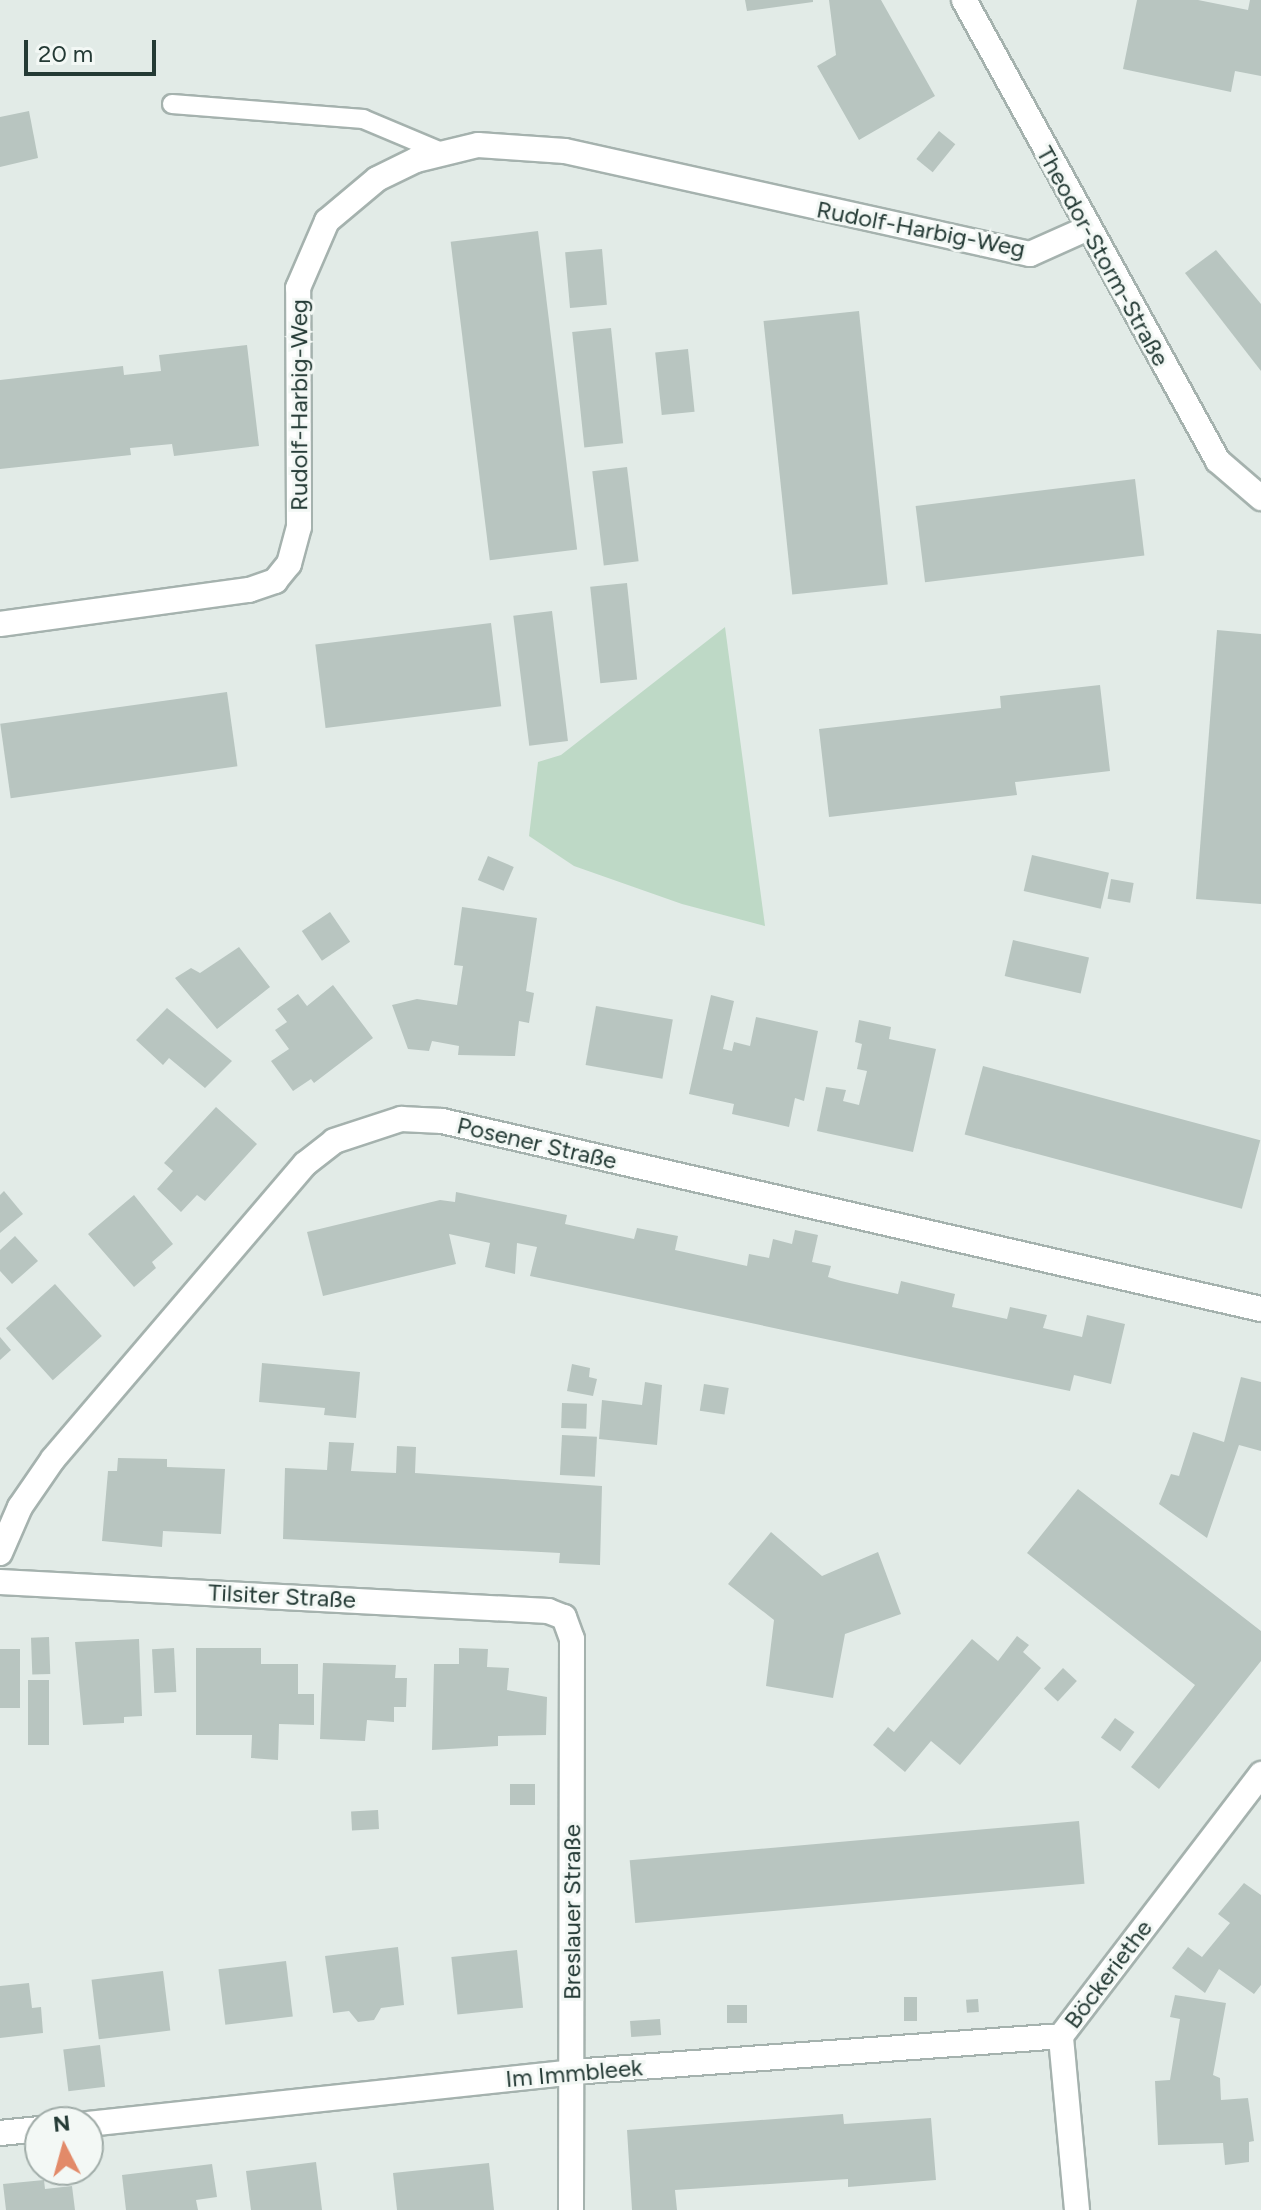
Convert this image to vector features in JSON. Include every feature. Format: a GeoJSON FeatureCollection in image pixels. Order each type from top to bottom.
{"type":"FeatureCollection","features":[{"type":"Feature","properties":{"kind":"street","name":"Theodor-Storm-Straße"},"geometry":{"type":"LineString","coordinates":[[964,0],[1218,461],[1261,498]]}},
{"type":"Feature","properties":{"kind":"street","name":"Rudolf-Harbig-Weg"},"geometry":{"type":"LineString","coordinates":[[0,624],[249,590],[275,581],[289,564],[299,527],[294,329],[298,288],[309,253],[327,221],[351,199],[377,179],[439,151],[478,145],[565,151],[1030,254],[1088,228]]}},
{"type":"Feature","properties":{"kind":"street","name":"Posener Straße"},"geometry":{"type":"LineString","coordinates":[[0,1553],[20,1507],[53,1459],[305,1164],[334,1141],[401,1119],[442,1121],[1261,1309]]}},
{"type":"Feature","properties":{"kind":"street","name":"Tilsiter Straße"},"geometry":{"type":"LineString","coordinates":[[0,1582],[548,1611],[564,1617]]}},
{"type":"Feature","properties":{"kind":"street","name":"Breslauer Straße"},"geometry":{"type":"LineString","coordinates":[[564,1617],[572,1639],[571,2210]]}},
{"type":"Feature","properties":{"kind":"street","name":"Böckeriethe"},"geometry":{"type":"LineString","coordinates":[[1077,2210],[1061,2036],[1261,1774]]}},
{"type":"Feature","properties":{"kind":"street","name":"Im Immbleek"},"geometry":{"type":"LineString","coordinates":[[104,2122],[572,2072],[1061,2036]]}},
{"type":"Feature","properties":{"kind":"street"},"geometry":{"type":"LineString","coordinates":[[0,2133],[24,2131]]}},
{"type":"Feature","properties":{"kind":"lane"},"geometry":{"type":"LineString","coordinates":[[172,104],[363,119],[439,151]]}},
{"type":"Feature","properties":{"kind":"green space"},"geometry":{"type":"Polygon","coordinates":[[[725,627],[765,926],[682,904],[574,866],[529,836],[538,762],[561,755],[725,627]]]}},
{"type":"Feature","properties":{"kind":"building"},"geometry":{"type":"Polygon","coordinates":[[[745,0],[813,0],[813,2],[747,11],[745,0]]]}},
{"type":"Feature","properties":{"kind":"building"},"geometry":{"type":"Polygon","coordinates":[[[829,0],[881,0],[935,96],[859,140],[817,66],[836,55],[829,0]]]}},
{"type":"Feature","properties":{"kind":"building"},"geometry":{"type":"Polygon","coordinates":[[[1137,0],[1198,0],[1248,10],[1250,0],[1261,0],[1261,76],[1235,71],[1231,92],[1123,69],[1137,0]]]}},
{"type":"Feature","properties":{"kind":"building"},"geometry":{"type":"Polygon","coordinates":[[[29,111],[38,158],[0,167],[0,117],[29,111]]]}},
{"type":"Feature","properties":{"kind":"building"},"geometry":{"type":"Polygon","coordinates":[[[939,131],[955,144],[933,172],[916,159],[939,131]]]}},
{"type":"Feature","properties":{"kind":"building"},"geometry":{"type":"Polygon","coordinates":[[[538,231],[577,550],[490,560],[451,242],[538,231]]]}},
{"type":"Feature","properties":{"kind":"building"},"geometry":{"type":"Polygon","coordinates":[[[602,249],[607,305],[570,308],[565,252],[602,249]]]}},
{"type":"Feature","properties":{"kind":"building"},"geometry":{"type":"Polygon","coordinates":[[[1216,250],[1261,304],[1261,371],[1185,273],[1216,250]]]}},
{"type":"Feature","properties":{"kind":"building"},"geometry":{"type":"Polygon","coordinates":[[[859,311],[888,584],[792,595],[764,321],[859,311]]]}},
{"type":"Feature","properties":{"kind":"building"},"geometry":{"type":"Polygon","coordinates":[[[611,328],[623,443],[584,447],[572,332],[611,328]]]}},
{"type":"Feature","properties":{"kind":"building"},"geometry":{"type":"Polygon","coordinates":[[[247,345],[259,446],[174,456],[172,444],[130,448],[131,455],[0,469],[0,380],[123,366],[124,375],[161,371],[159,355],[247,345]]]}},
{"type":"Feature","properties":{"kind":"building"},"geometry":{"type":"Polygon","coordinates":[[[688,349],[695,412],[662,415],[655,352],[688,349]]]}},
{"type":"Feature","properties":{"kind":"building"},"geometry":{"type":"Polygon","coordinates":[[[627,467],[639,561],[604,566],[592,471],[627,467]]]}},
{"type":"Feature","properties":{"kind":"building"},"geometry":{"type":"Polygon","coordinates":[[[1135,479],[1144,555],[925,582],[916,506],[1135,479]]]}},
{"type":"Feature","properties":{"kind":"building"},"geometry":{"type":"Polygon","coordinates":[[[627,583],[637,679],[600,683],[590,587],[627,583]]]}},
{"type":"Feature","properties":{"kind":"building"},"geometry":{"type":"Polygon","coordinates":[[[552,611],[568,741],[529,746],[513,616],[552,611]]]}},
{"type":"Feature","properties":{"kind":"building"},"geometry":{"type":"Polygon","coordinates":[[[491,623],[501,706],[326,728],[315,645],[491,623]]]}},
{"type":"Feature","properties":{"kind":"building"},"geometry":{"type":"Polygon","coordinates":[[[1217,630],[1261,634],[1261,904],[1196,899],[1217,630]]]}},
{"type":"Feature","properties":{"kind":"building"},"geometry":{"type":"Polygon","coordinates":[[[1100,685],[1110,771],[1015,782],[1017,795],[829,817],[819,729],[1001,708],[1000,696],[1100,685]]]}},
{"type":"Feature","properties":{"kind":"building"},"geometry":{"type":"Polygon","coordinates":[[[227,692],[237,766],[11,798],[0,724],[227,692]]]}},
{"type":"Feature","properties":{"kind":"building"},"geometry":{"type":"Polygon","coordinates":[[[1032,855],[1109,873],[1101,909],[1024,891],[1032,855]]]}},
{"type":"Feature","properties":{"kind":"building"},"geometry":{"type":"Polygon","coordinates":[[[488,856],[514,867],[504,891],[478,880],[488,856]]]}},
{"type":"Feature","properties":{"kind":"building"},"geometry":{"type":"Polygon","coordinates":[[[1111,879],[1134,883],[1130,903],[1108,899],[1111,879]]]}},
{"type":"Feature","properties":{"kind":"building"},"geometry":{"type":"Polygon","coordinates":[[[462,907],[537,918],[526,991],[534,993],[529,1023],[519,1021],[515,1056],[458,1055],[459,1046],[432,1041],[429,1051],[408,1049],[392,1005],[417,999],[457,1005],[463,966],[454,965],[462,907]]]}},
{"type":"Feature","properties":{"kind":"building"},"geometry":{"type":"Polygon","coordinates":[[[330,912],[350,942],[322,961],[302,931],[330,912]]]}},
{"type":"Feature","properties":{"kind":"building"},"geometry":{"type":"Polygon","coordinates":[[[1013,940],[1089,958],[1081,994],[1005,976],[1013,940]]]}},
{"type":"Feature","properties":{"kind":"building"},"geometry":{"type":"Polygon","coordinates":[[[239,947],[270,987],[217,1029],[175,978],[191,968],[200,973],[239,947]]]}},
{"type":"Feature","properties":{"kind":"building"},"geometry":{"type":"Polygon","coordinates":[[[333,985],[373,1038],[314,1083],[311,1079],[293,1091],[271,1061],[289,1049],[275,1030],[287,1022],[277,1009],[298,994],[307,1006],[333,985]]]}},
{"type":"Feature","properties":{"kind":"building"},"geometry":{"type":"Polygon","coordinates":[[[711,995],[734,1001],[723,1049],[732,1051],[734,1042],[750,1046],[756,1017],[818,1031],[804,1101],[795,1098],[789,1127],[732,1114],[734,1104],[689,1094],[711,995]]]}},
{"type":"Feature","properties":{"kind":"building"},"geometry":{"type":"Polygon","coordinates":[[[596,1006],[673,1020],[662,1079],[586,1065],[596,1006]]]}},
{"type":"Feature","properties":{"kind":"building"},"geometry":{"type":"Polygon","coordinates":[[[167,1008],[232,1061],[205,1088],[169,1058],[163,1065],[136,1040],[167,1008]]]}},
{"type":"Feature","properties":{"kind":"building"},"geometry":{"type":"Polygon","coordinates":[[[859,1020],[891,1027],[889,1039],[936,1049],[913,1152],[817,1131],[826,1087],[846,1090],[843,1101],[859,1105],[867,1071],[857,1069],[862,1044],[855,1042],[859,1020]]]}},
{"type":"Feature","properties":{"kind":"building"},"geometry":{"type":"Polygon","coordinates":[[[983,1066],[1260,1140],[1242,1209],[965,1135],[983,1066]]]}},
{"type":"Feature","properties":{"kind":"building"},"geometry":{"type":"Polygon","coordinates":[[[216,1107],[257,1144],[205,1201],[197,1195],[181,1212],[157,1189],[173,1171],[164,1163],[216,1107]]]}},
{"type":"Feature","properties":{"kind":"building"},"geometry":{"type":"Polygon","coordinates":[[[4,1191],[23,1214],[0,1233],[0,1195],[4,1191]]]}},
{"type":"Feature","properties":{"kind":"building"},"geometry":{"type":"Polygon","coordinates":[[[456,1192],[567,1215],[565,1224],[634,1239],[637,1228],[678,1236],[675,1250],[747,1266],[749,1254],[769,1258],[773,1239],[792,1244],[795,1230],[818,1235],[812,1262],[831,1266],[828,1277],[841,1281],[898,1294],[901,1281],[955,1294],[952,1307],[1007,1319],[1010,1307],[1047,1315],[1043,1328],[1082,1337],[1087,1315],[1125,1324],[1111,1384],[1074,1375],[1070,1391],[530,1276],[537,1247],[517,1243],[515,1274],[485,1267],[490,1243],[449,1234],[456,1264],[323,1296],[307,1232],[440,1200],[455,1202],[456,1192]]]}},
{"type":"Feature","properties":{"kind":"building"},"geometry":{"type":"Polygon","coordinates":[[[134,1195],[173,1244],[152,1262],[156,1268],[134,1287],[88,1234],[134,1195]]]}},
{"type":"Feature","properties":{"kind":"building"},"geometry":{"type":"Polygon","coordinates":[[[15,1236],[38,1261],[12,1284],[0,1271],[0,1250],[15,1236]]]}},
{"type":"Feature","properties":{"kind":"building"},"geometry":{"type":"Polygon","coordinates":[[[55,1284],[102,1336],[53,1380],[6,1328],[55,1284]]]}},
{"type":"Feature","properties":{"kind":"building"},"geometry":{"type":"Polygon","coordinates":[[[0,1337],[11,1350],[0,1360],[0,1337]]]}},
{"type":"Feature","properties":{"kind":"building"},"geometry":{"type":"Polygon","coordinates":[[[262,1363],[360,1372],[356,1418],[324,1415],[325,1408],[259,1402],[262,1363]]]}},
{"type":"Feature","properties":{"kind":"building"},"geometry":{"type":"Polygon","coordinates":[[[572,1364],[590,1368],[589,1377],[597,1379],[593,1396],[567,1391],[572,1364]]]}},
{"type":"Feature","properties":{"kind":"building"},"geometry":{"type":"Polygon","coordinates":[[[1241,1377],[1261,1382],[1261,1451],[1239,1445],[1207,1538],[1159,1504],[1171,1474],[1179,1476],[1193,1432],[1224,1442],[1241,1377]]]}},
{"type":"Feature","properties":{"kind":"building"},"geometry":{"type":"Polygon","coordinates":[[[645,1382],[662,1385],[657,1445],[599,1439],[602,1400],[642,1405],[645,1382]]]}},
{"type":"Feature","properties":{"kind":"building"},"geometry":{"type":"Polygon","coordinates":[[[704,1384],[729,1388],[724,1415],[700,1411],[704,1384]]]}},
{"type":"Feature","properties":{"kind":"building"},"geometry":{"type":"Polygon","coordinates":[[[562,1403],[587,1404],[586,1429],[561,1428],[562,1403]]]}},
{"type":"Feature","properties":{"kind":"building"},"geometry":{"type":"Polygon","coordinates":[[[562,1435],[597,1437],[595,1477],[560,1475],[562,1435]]]}},
{"type":"Feature","properties":{"kind":"building"},"geometry":{"type":"Polygon","coordinates":[[[329,1442],[354,1443],[351,1471],[396,1473],[397,1446],[416,1447],[415,1473],[602,1486],[600,1565],[559,1563],[560,1553],[283,1539],[285,1468],[327,1470],[329,1442]]]}},
{"type":"Feature","properties":{"kind":"building"},"geometry":{"type":"Polygon","coordinates":[[[118,1458],[167,1459],[167,1467],[225,1469],[221,1534],[163,1531],[162,1547],[102,1541],[108,1471],[117,1471],[118,1458]]]}},
{"type":"Feature","properties":{"kind":"building"},"geometry":{"type":"Polygon","coordinates":[[[1078,1489],[1261,1631],[1261,1661],[1159,1789],[1131,1767],[1195,1685],[1027,1553],[1078,1489]]]}},
{"type":"Feature","properties":{"kind":"building"},"geometry":{"type":"Polygon","coordinates":[[[771,1532],[822,1576],[878,1552],[901,1614],[845,1634],[833,1698],[766,1686],[774,1620],[728,1584],[771,1532]]]}},
{"type":"Feature","properties":{"kind":"building"},"geometry":{"type":"Polygon","coordinates":[[[1017,1636],[1029,1645],[1023,1652],[1041,1668],[960,1765],[931,1741],[905,1772],[873,1745],[888,1727],[894,1732],[972,1639],[998,1661],[1017,1636]]]}},
{"type":"Feature","properties":{"kind":"building"},"geometry":{"type":"Polygon","coordinates":[[[49,1637],[50,1674],[32,1675],[31,1638],[49,1637]]]}},
{"type":"Feature","properties":{"kind":"building"},"geometry":{"type":"Polygon","coordinates":[[[139,1639],[142,1716],[124,1717],[124,1723],[83,1725],[75,1642],[139,1639]]]}},
{"type":"Feature","properties":{"kind":"building"},"geometry":{"type":"Polygon","coordinates":[[[174,1648],[176,1692],[154,1693],[152,1649],[174,1648]]]}},
{"type":"Feature","properties":{"kind":"building"},"geometry":{"type":"Polygon","coordinates":[[[196,1648],[261,1648],[261,1664],[298,1664],[298,1694],[314,1694],[314,1725],[279,1724],[278,1760],[251,1758],[252,1735],[196,1735],[196,1648]]]}},
{"type":"Feature","properties":{"kind":"building"},"geometry":{"type":"Polygon","coordinates":[[[459,1648],[488,1649],[487,1667],[509,1668],[507,1690],[547,1697],[546,1735],[498,1736],[498,1746],[432,1750],[434,1664],[459,1664],[459,1648]]]}},
{"type":"Feature","properties":{"kind":"building"},"geometry":{"type":"Polygon","coordinates":[[[0,1649],[20,1649],[20,1708],[0,1708],[0,1649]]]}},
{"type":"Feature","properties":{"kind":"building"},"geometry":{"type":"Polygon","coordinates":[[[323,1663],[396,1665],[395,1678],[407,1678],[406,1707],[394,1707],[394,1722],[367,1720],[365,1741],[320,1739],[323,1663]]]}},
{"type":"Feature","properties":{"kind":"building"},"geometry":{"type":"Polygon","coordinates":[[[1063,1668],[1077,1681],[1058,1701],[1044,1688],[1063,1668]]]}},
{"type":"Feature","properties":{"kind":"building"},"geometry":{"type":"Polygon","coordinates":[[[28,1680],[49,1680],[49,1745],[28,1745],[28,1680]]]}},
{"type":"Feature","properties":{"kind":"building"},"geometry":{"type":"Polygon","coordinates":[[[1115,1718],[1134,1732],[1120,1752],[1101,1737],[1115,1718]]]}},
{"type":"Feature","properties":{"kind":"building"},"geometry":{"type":"Polygon","coordinates":[[[510,1784],[535,1784],[535,1805],[510,1805],[510,1784]]]}},
{"type":"Feature","properties":{"kind":"building"},"geometry":{"type":"Polygon","coordinates":[[[378,1810],[379,1829],[352,1830],[351,1811],[378,1810]]]}},
{"type":"Feature","properties":{"kind":"building"},"geometry":{"type":"Polygon","coordinates":[[[1079,1821],[1084,1884],[635,1923],[630,1860],[1079,1821]]]}},
{"type":"Feature","properties":{"kind":"building"},"geometry":{"type":"Polygon","coordinates":[[[1244,1883],[1261,1895],[1261,1985],[1254,1994],[1219,1969],[1205,1993],[1172,1968],[1188,1947],[1202,1957],[1230,1923],[1218,1914],[1244,1883]]]}},
{"type":"Feature","properties":{"kind":"building"},"geometry":{"type":"Polygon","coordinates":[[[398,1947],[404,2005],[381,2008],[374,2020],[358,2022],[349,2011],[333,2013],[325,1956],[398,1947]]]}},
{"type":"Feature","properties":{"kind":"building"},"geometry":{"type":"Polygon","coordinates":[[[517,1950],[523,2008],[457,2015],[451,1957],[517,1950]]]}},
{"type":"Feature","properties":{"kind":"building"},"geometry":{"type":"Polygon","coordinates":[[[286,1961],[293,2017],[225,2025],[219,1969],[286,1961]]]}},
{"type":"Feature","properties":{"kind":"building"},"geometry":{"type":"Polygon","coordinates":[[[163,1971],[170,2031],[99,2039],[92,1980],[163,1971]]]}},
{"type":"Feature","properties":{"kind":"building"},"geometry":{"type":"Polygon","coordinates":[[[29,1983],[32,2008],[41,2007],[43,2033],[0,2038],[0,1986],[29,1983]]]}},
{"type":"Feature","properties":{"kind":"building"},"geometry":{"type":"Polygon","coordinates":[[[1175,1995],[1226,2003],[1213,2075],[1220,2078],[1221,2100],[1248,2098],[1254,2141],[1249,2142],[1249,2162],[1225,2165],[1223,2143],[1158,2145],[1155,2081],[1170,2080],[1180,2019],[1170,2017],[1175,1995]]]}},
{"type":"Feature","properties":{"kind":"building"},"geometry":{"type":"Polygon","coordinates":[[[904,1997],[917,1997],[917,2021],[904,2021],[904,1997]]]}},
{"type":"Feature","properties":{"kind":"building"},"geometry":{"type":"Polygon","coordinates":[[[978,1999],[979,2012],[967,2013],[966,2000],[978,1999]]]}},
{"type":"Feature","properties":{"kind":"building"},"geometry":{"type":"Polygon","coordinates":[[[727,2005],[747,2005],[747,2023],[727,2023],[727,2005]]]}},
{"type":"Feature","properties":{"kind":"building"},"geometry":{"type":"Polygon","coordinates":[[[660,2019],[661,2035],[631,2037],[630,2021],[660,2019]]]}},
{"type":"Feature","properties":{"kind":"building"},"geometry":{"type":"Polygon","coordinates":[[[100,2045],[105,2087],[68,2091],[63,2050],[100,2045]]]}},
{"type":"Feature","properties":{"kind":"building"},"geometry":{"type":"Polygon","coordinates":[[[843,2114],[844,2124],[931,2118],[936,2180],[848,2187],[848,2179],[675,2190],[677,2210],[632,2210],[627,2130],[843,2114]]]}},
{"type":"Feature","properties":{"kind":"building"},"geometry":{"type":"Polygon","coordinates":[[[316,2162],[322,2210],[251,2210],[246,2171],[316,2162]]]}},
{"type":"Feature","properties":{"kind":"building"},"geometry":{"type":"Polygon","coordinates":[[[489,2163],[494,2210],[397,2210],[393,2173],[489,2163]]]}},
{"type":"Feature","properties":{"kind":"building"},"geometry":{"type":"Polygon","coordinates":[[[212,2164],[217,2197],[196,2200],[198,2210],[126,2210],[122,2175],[212,2164]]]}},
{"type":"Feature","properties":{"kind":"building"},"geometry":{"type":"Polygon","coordinates":[[[24,2182],[24,2186],[45,2186],[45,2189],[72,2186],[75,2210],[6,2210],[3,2184],[24,2182]]]}}]}
